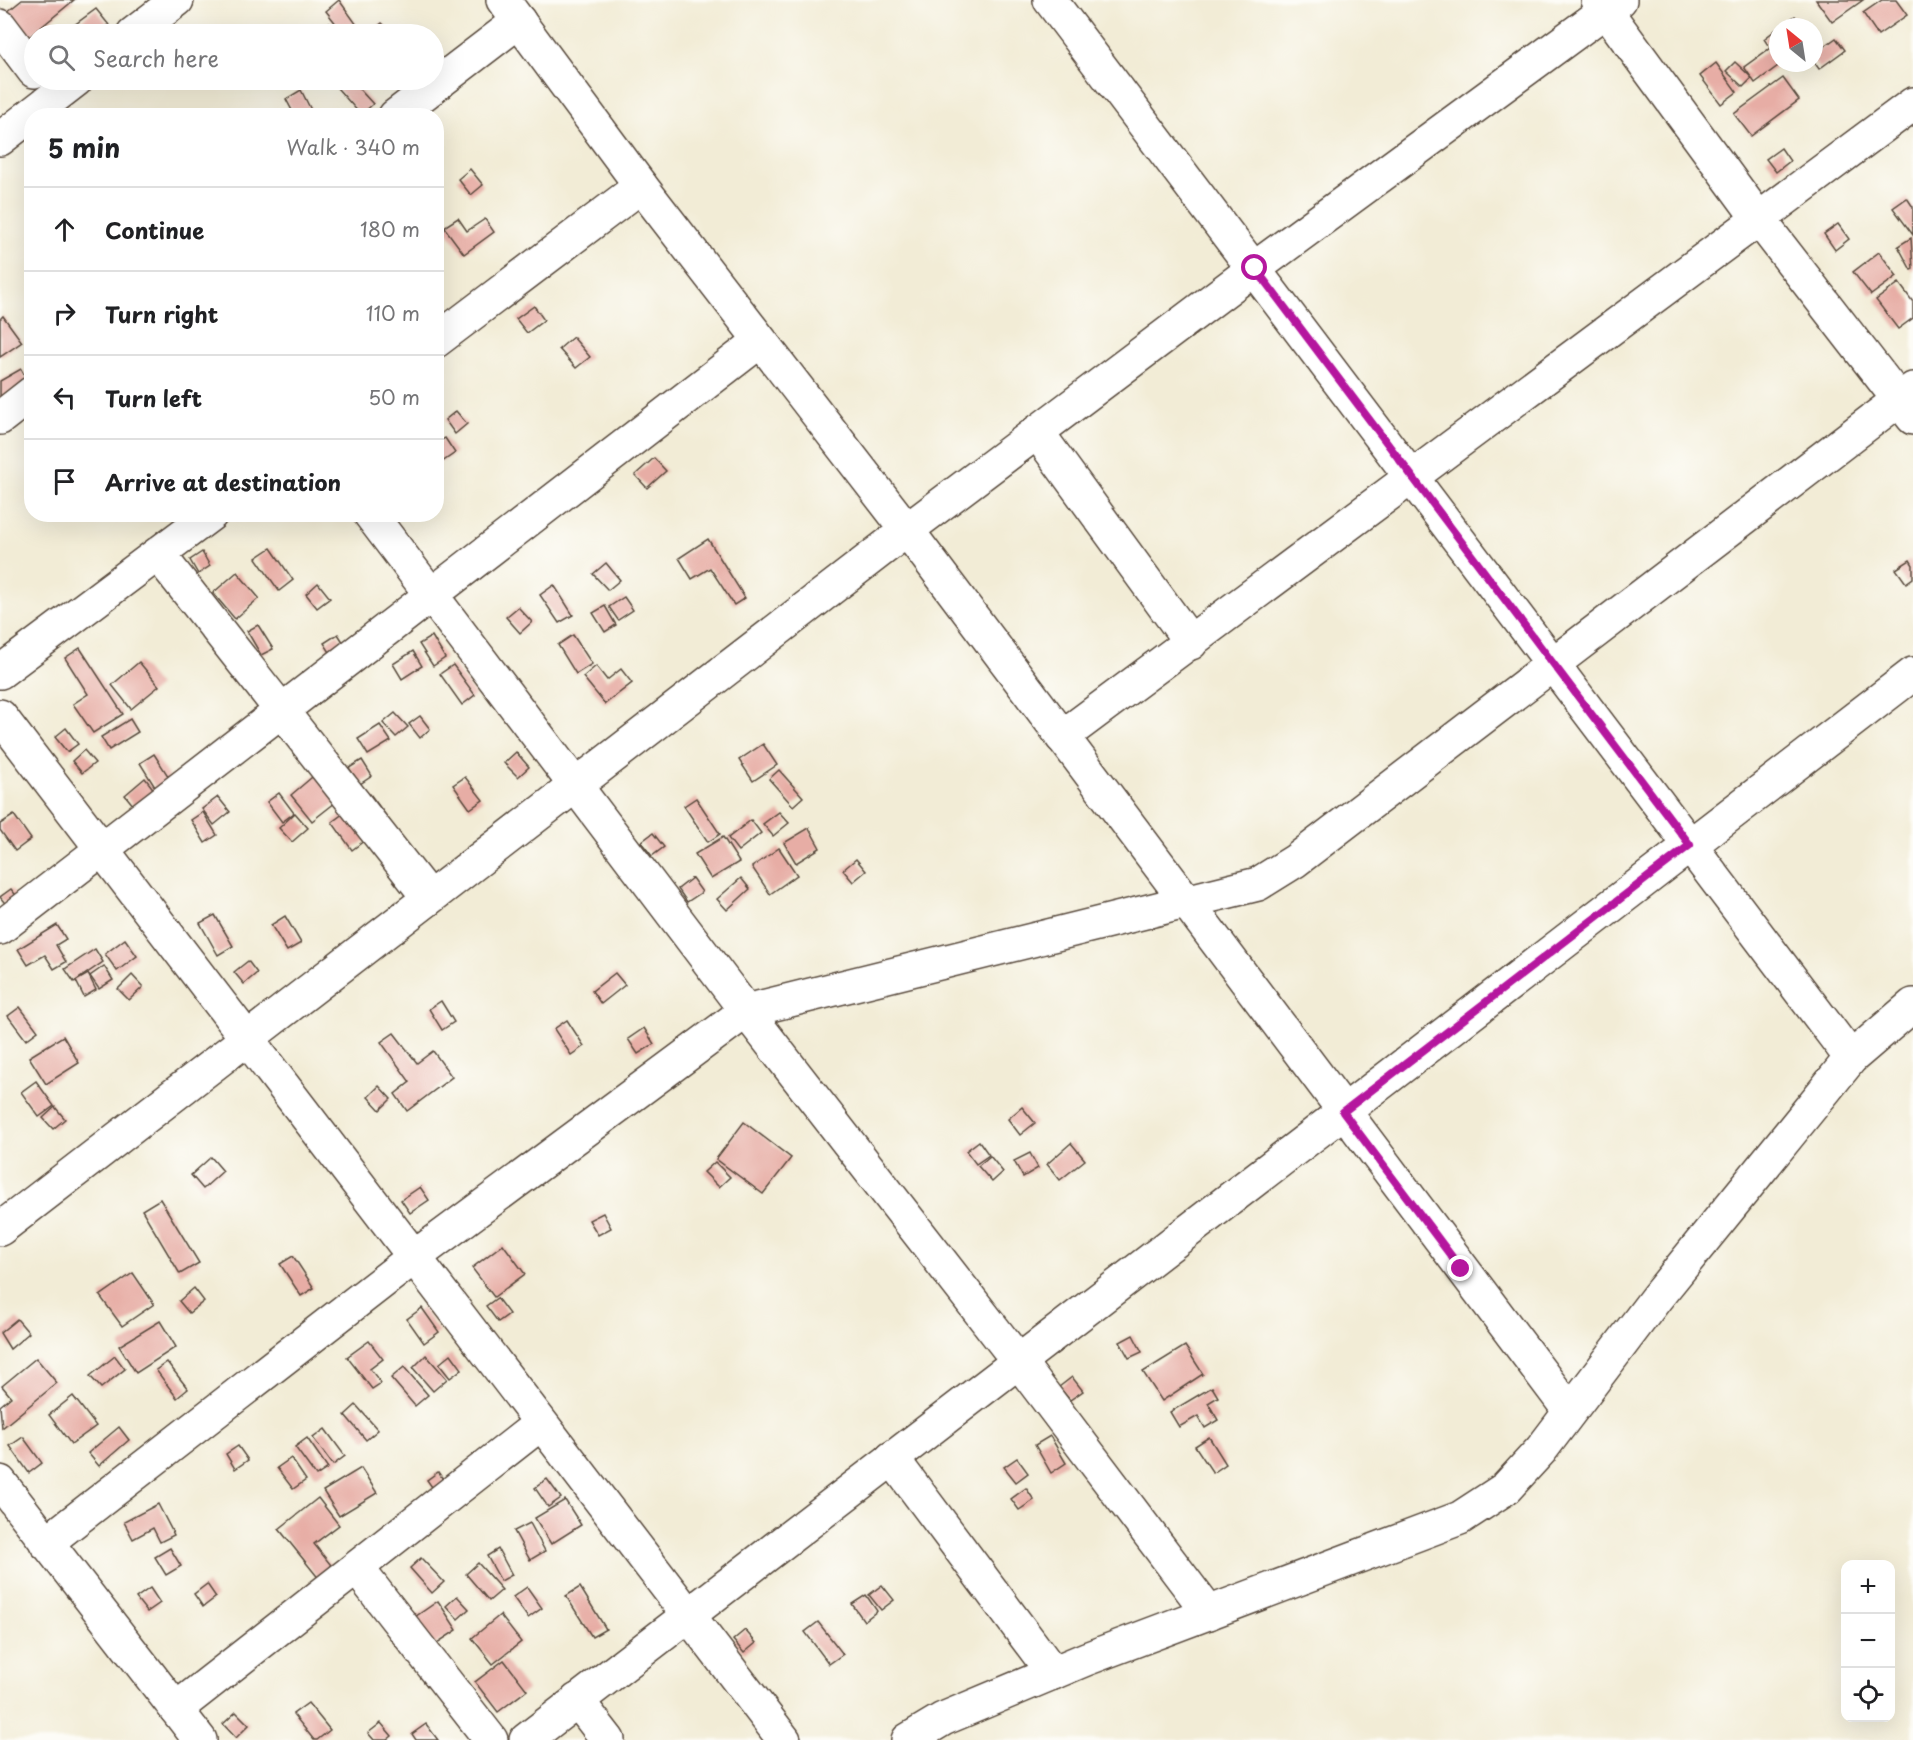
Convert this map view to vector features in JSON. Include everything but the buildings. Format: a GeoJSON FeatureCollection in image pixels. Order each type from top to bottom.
{"type":"FeatureCollection","features":[{"type":"Feature","properties":{"kind":"street"},"geometry":{"type":"LineString","coordinates":[[147,24],[177,0]]}},
{"type":"Feature","properties":{"kind":"street"},"geometry":{"type":"LineString","coordinates":[[1050,0],[1851,1058]]}},
{"type":"Feature","properties":{"kind":"street"},"geometry":{"type":"LineString","coordinates":[[0,1228],[907,530],[1608,4],[1758,218],[1908,402],[1552,664],[1295,861],[1258,884],[1184,900],[746,1011],[413,1258],[46,1543]]}},
{"type":"Feature","properties":{"kind":"street"},"geometry":{"type":"LineString","coordinates":[[444,71],[511,10],[640,186],[907,530],[1569,1410]]}},
{"type":"Feature","properties":{"kind":"street"},"geometry":{"type":"LineString","coordinates":[[0,26],[24,58]]}},
{"type":"Feature","properties":{"kind":"street"},"geometry":{"type":"LineString","coordinates":[[404,108],[423,90]]}},
{"type":"Feature","properties":{"kind":"street"},"geometry":{"type":"LineString","coordinates":[[40,108],[60,93]]}},
{"type":"Feature","properties":{"kind":"street"},"geometry":{"type":"LineString","coordinates":[[1062,737],[1913,104]]}},
{"type":"Feature","properties":{"kind":"street"},"geometry":{"type":"LineString","coordinates":[[0,139],[24,121]]}},
{"type":"Feature","properties":{"kind":"street"},"geometry":{"type":"LineString","coordinates":[[444,335],[640,186]]}},
{"type":"Feature","properties":{"kind":"street"},"geometry":{"type":"LineString","coordinates":[[0,928],[760,341]]}},
{"type":"Feature","properties":{"kind":"street"},"geometry":{"type":"LineString","coordinates":[[0,418],[24,399]]}},
{"type":"Feature","properties":{"kind":"street"},"geometry":{"type":"LineString","coordinates":[[1037,432],[1191,643]]}},
{"type":"Feature","properties":{"kind":"street"},"geometry":{"type":"LineString","coordinates":[[0,672],[200,522]]}},
{"type":"Feature","properties":{"kind":"street"},"geometry":{"type":"LineString","coordinates":[[376,522],[746,1011],[1019,1362],[1209,1613]]}},
{"type":"Feature","properties":{"kind":"street"},"geometry":{"type":"LineString","coordinates":[[159,555],[429,898]]}},
{"type":"Feature","properties":{"kind":"street"},"geometry":{"type":"LineString","coordinates":[[526,1740],[1913,674]]}},
{"type":"Feature","properties":{"kind":"street"},"geometry":{"type":"LineString","coordinates":[[0,716],[100,851],[784,1740]]}},
{"type":"Feature","properties":{"kind":"street"},"geometry":{"type":"LineString","coordinates":[[908,1740],[943,1719],[1053,1672],[1460,1518],[1506,1488],[1541,1450],[1569,1410],[1657,1297],[1851,1058],[1913,1005]]}},
{"type":"Feature","properties":{"kind":"street"},"geometry":{"type":"LineString","coordinates":[[176,1709],[540,1424]]}},
{"type":"Feature","properties":{"kind":"street"},"geometry":{"type":"LineString","coordinates":[[891,1458],[1053,1672]]}},
{"type":"Feature","properties":{"kind":"street"},"geometry":{"type":"LineString","coordinates":[[0,1482],[200,1740]]}},
{"type":"Feature","properties":{"kind":"street"},"geometry":{"type":"LineString","coordinates":[[357,1568],[491,1740]]}},
{"type":"Feature","properties":{"kind":"street"},"geometry":{"type":"LineString","coordinates":[[577,1700],[608,1740]]}},
{"type":"Feature","properties":{"kind":"route"},"geometry":{"type":"LineString","coordinates":[[1255,268],[1690,845],[1343,1112],[1461,1269]]}}]}
